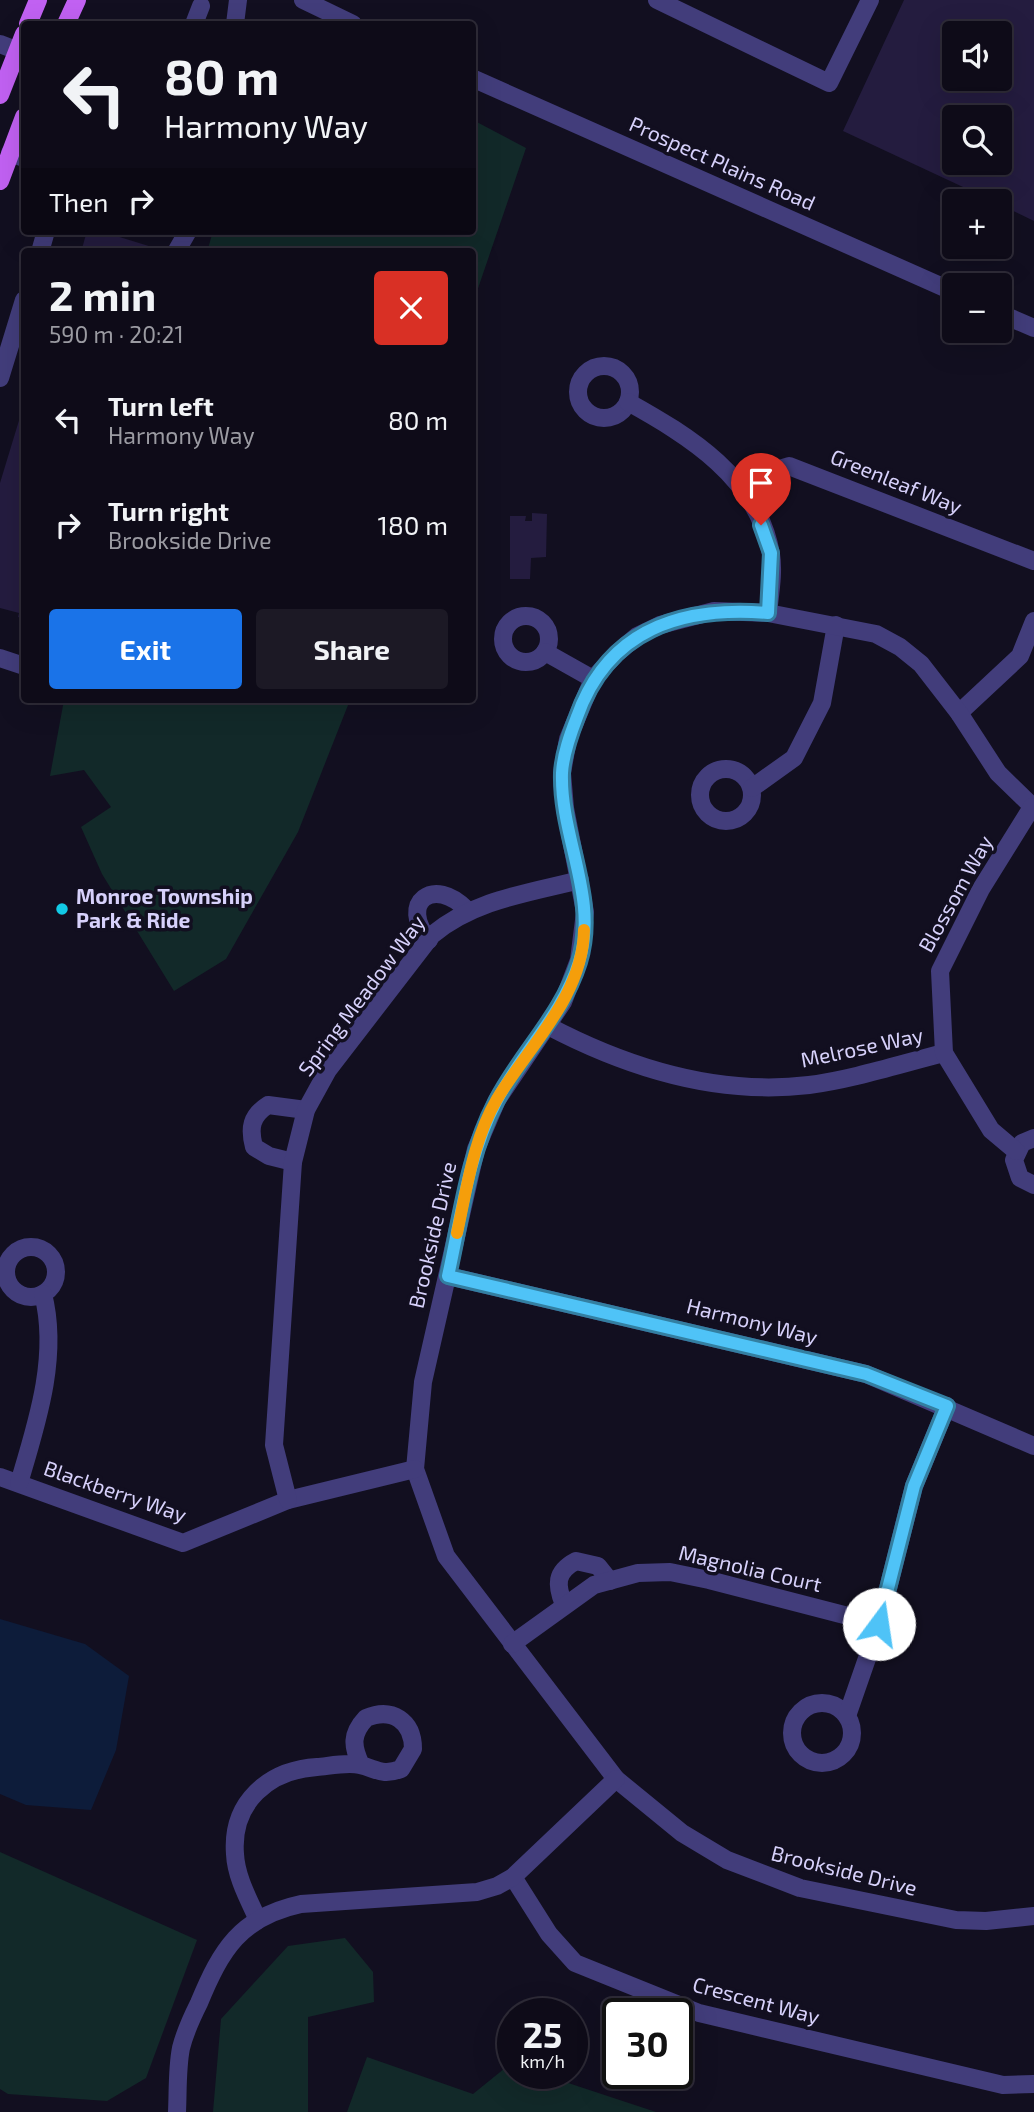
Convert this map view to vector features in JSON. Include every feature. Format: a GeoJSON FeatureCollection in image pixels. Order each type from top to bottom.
{"type":"FeatureCollection","features":[{"type":"Feature","properties":{"kind":"main road"},"geometry":{"type":"LineString","coordinates":[[29,21],[38,0]]}},
{"type":"Feature","properties":{"kind":"main road"},"geometry":{"type":"LineString","coordinates":[[67,21],[77,0]]}},
{"type":"Feature","properties":{"kind":"main road"},"geometry":{"type":"LineString","coordinates":[[0,95],[21,43]]}},
{"type":"Feature","properties":{"kind":"main road"},"geometry":{"type":"LineString","coordinates":[[0,181],[17,155],[21,133]]}},
{"type":"Feature","properties":{"kind":"street"},"geometry":{"type":"LineString","coordinates":[[235,21],[238,0]]}},
{"type":"Feature","properties":{"kind":"street"},"geometry":{"type":"LineString","coordinates":[[303,0],[347,21]]}},
{"type":"Feature","properties":{"kind":"street"},"geometry":{"type":"LineString","coordinates":[[657,0],[829,83],[870,0]]}},
{"type":"Feature","properties":{"kind":"street"},"geometry":{"type":"LineString","coordinates":[[195,21],[201,6]]}},
{"type":"Feature","properties":{"kind":"street"},"geometry":{"type":"LineString","coordinates":[[0,44],[21,43]]}},
{"type":"Feature","properties":{"kind":"street","name":"Prospect Plains Road"},"geometry":{"type":"LineString","coordinates":[[476,80],[942,287]]}},
{"type":"Feature","properties":{"kind":"street"},"geometry":{"type":"LineString","coordinates":[[0,378],[21,310]]}},
{"type":"Feature","properties":{"kind":"street"},"geometry":{"type":"LineString","coordinates":[[1012,319],[1034,328]]}},
{"type":"Feature","properties":{"kind":"street"},"geometry":{"type":"LineString","coordinates":[[628,402],[670,425],[710,454],[743,489],[771,553],[768,613]]}},
{"type":"Feature","properties":{"kind":"street","name":"Greenleaf Way"},"geometry":{"type":"LineString","coordinates":[[743,489],[769,471],[789,467],[1034,561]]}},
{"type":"Feature","properties":{"kind":"street","name":"Brookside Drive"},"geometry":{"type":"LineString","coordinates":[[1033,807],[998,773],[959,713],[921,664],[900,647],[876,634],[768,613],[714,611],[660,625],[626,645],[593,679],[568,739],[562,773],[565,808],[580,880],[584,934],[579,960],[563,1002],[497,1100],[476,1149],[423,1382],[415,1469],[446,1556],[615,1779],[682,1833],[727,1860],[765,1877],[800,1888],[956,1920],[986,1921],[1034,1916]]}},
{"type":"Feature","properties":{"kind":"street"},"geometry":{"type":"LineString","coordinates":[[959,713],[1020,656],[1034,621]]}},
{"type":"Feature","properties":{"kind":"street"},"geometry":{"type":"LineString","coordinates":[[752,788],[794,758],[822,703],[836,625]]}},
{"type":"Feature","properties":{"kind":"street"},"geometry":{"type":"LineString","coordinates":[[545,652],[593,679]]}},
{"type":"Feature","properties":{"kind":"street"},"geometry":{"type":"LineString","coordinates":[[0,658],[21,665]]}},
{"type":"Feature","properties":{"kind":"street","name":"Blossom Way"},"geometry":{"type":"LineString","coordinates":[[1016,1151],[991,1130],[944,1054],[940,971],[981,889],[1033,807]]}},
{"type":"Feature","properties":{"kind":"street","name":"Spring Meadow Way"},"geometry":{"type":"LineString","coordinates":[[288,1500],[274,1445],[293,1161],[306,1110],[328,1070],[429,940],[451,919],[467,911],[580,880]]}},
{"type":"Feature","properties":{"kind":"street"},"geometry":{"type":"LineString","coordinates":[[429,940],[417,920],[417,909],[422,900],[432,894],[443,893],[455,897],[467,911]]}},
{"type":"Feature","properties":{"kind":"street","name":"Melrose Way"},"geometry":{"type":"LineString","coordinates":[[548,1026],[635,1066],[688,1080],[751,1086],[808,1085],[944,1054]]}},
{"type":"Feature","properties":{"kind":"street","name":"Spring Meadow Way"},"geometry":{"type":"LineString","coordinates":[[293,1161],[269,1156],[254,1147],[251,1136],[252,1121],[257,1112],[268,1105],[306,1110]]}},
{"type":"Feature","properties":{"kind":"street"},"geometry":{"type":"LineString","coordinates":[[1034,1138],[1022,1143],[1016,1151],[1015,1170],[1020,1178],[1034,1185]]}},
{"type":"Feature","properties":{"kind":"street","name":"Harmony Way"},"geometry":{"type":"LineString","coordinates":[[448,1276],[866,1374],[947,1406],[1034,1446]]}},
{"type":"Feature","properties":{"kind":"street"},"geometry":{"type":"LineString","coordinates":[[19,1483],[43,1403],[49,1318],[43,1294]]}},
{"type":"Feature","properties":{"kind":"street"},"geometry":{"type":"LineString","coordinates":[[847,1716],[879,1624],[914,1486],[947,1406]]}},
{"type":"Feature","properties":{"kind":"street","name":"Blackberry Way"},"geometry":{"type":"LineString","coordinates":[[0,1476],[183,1543],[288,1500],[415,1469]]}},
{"type":"Feature","properties":{"kind":"street"},"geometry":{"type":"LineString","coordinates":[[564,1605],[557,1587],[559,1576],[576,1561],[598,1566],[610,1581]]}},
{"type":"Feature","properties":{"kind":"street","name":"Magnolia Court"},"geometry":{"type":"LineString","coordinates":[[512,1644],[594,1585],[638,1573],[670,1572],[879,1624]]}},
{"type":"Feature","properties":{"kind":"street"},"geometry":{"type":"LineString","coordinates":[[258,1920],[235,1855],[236,1833],[244,1809],[260,1787],[292,1769],[361,1765]]}},
{"type":"Feature","properties":{"kind":"street"},"geometry":{"type":"LineString","coordinates":[[177,2112],[181,2048],[217,1959],[230,1942],[258,1920],[282,1908],[301,1904],[477,1892],[497,1886],[513,1877],[615,1779]]}},
{"type":"Feature","properties":{"kind":"street","name":"Crescent Way"},"geometry":{"type":"LineString","coordinates":[[513,1877],[549,1934],[575,1962],[699,2013],[1003,2085],[1034,2084]]}},
{"type":"Feature","properties":{"kind":"green space"},"geometry":{"type":"Polygon","coordinates":[[[476,122],[526,148],[476,294],[476,248],[208,248],[212,235],[476,235],[476,122]]]}},
{"type":"Feature","properties":{"kind":"green space"},"geometry":{"type":"Polygon","coordinates":[[[63,703],[349,703],[298,832],[226,959],[174,991],[102,874],[81,827],[111,807],[84,770],[50,776],[63,703]]]}},
{"type":"Feature","properties":{"kind":"green space"},"geometry":{"type":"Polygon","coordinates":[[[0,1852],[197,1940],[146,2078],[107,2101],[8,2094],[0,2089],[0,1852]]]}},
{"type":"Feature","properties":{"kind":"green space"},"geometry":{"type":"Polygon","coordinates":[[[345,1938],[373,1972],[374,2002],[308,2017],[308,2112],[213,2112],[221,2019],[288,1946],[345,1938]]]}},
{"type":"Feature","properties":{"kind":"green space"},"geometry":{"type":"Polygon","coordinates":[[[367,2057],[473,2094],[497,2075],[497,2089],[586,2089],[656,2112],[347,2112],[367,2057]]]}},
{"type":"Feature","properties":{"kind":"water"},"geometry":{"type":"Polygon","coordinates":[[[0,1619],[85,1644],[129,1676],[116,1750],[91,1810],[26,1805],[0,1794],[0,1619]]]}},
{"type":"Feature","properties":{"kind":"building"},"geometry":{"type":"Polygon","coordinates":[[[904,0],[1034,0],[1034,221],[1012,210],[1012,189],[967,189],[843,131],[904,0]]]}},
{"type":"Feature","properties":{"kind":"building"},"geometry":{"type":"Polygon","coordinates":[[[86,235],[113,235],[152,247],[152,248],[82,248],[86,235]]]}},
{"type":"Feature","properties":{"kind":"building"},"geometry":{"type":"Polygon","coordinates":[[[21,414],[21,618],[18,617],[19,613],[0,608],[0,483],[21,414]]]}},
{"type":"Feature","properties":{"kind":"building"},"geometry":{"type":"Polygon","coordinates":[[[532,513],[547,514],[546,557],[531,558],[530,579],[510,579],[510,516],[526,516],[525,521],[532,521],[532,513]]]}},
{"type":"Feature","properties":{"kind":"slow traffic"},"geometry":{"type":"LineString","coordinates":[[457,1233],[476,1149],[486,1122],[497,1100],[563,1002],[579,960],[584,930]]}},
{"type":"Feature","properties":{"kind":"place","name":"Monroe Township Park & Ride"},"geometry":{"type":"Point","coordinates":[62,909]}},
{"type":"Feature","properties":{"kind":"route"},"geometry":{"type":"LineString","coordinates":[[761,525],[771,553],[768,613],[733,610],[684,616],[637,636],[593,679],[579,709],[568,739],[562,773],[565,808],[584,912],[584,934],[579,960],[563,1002],[497,1100],[486,1122],[476,1149],[448,1276],[866,1374],[947,1406],[914,1486],[879,1624]]}}]}
